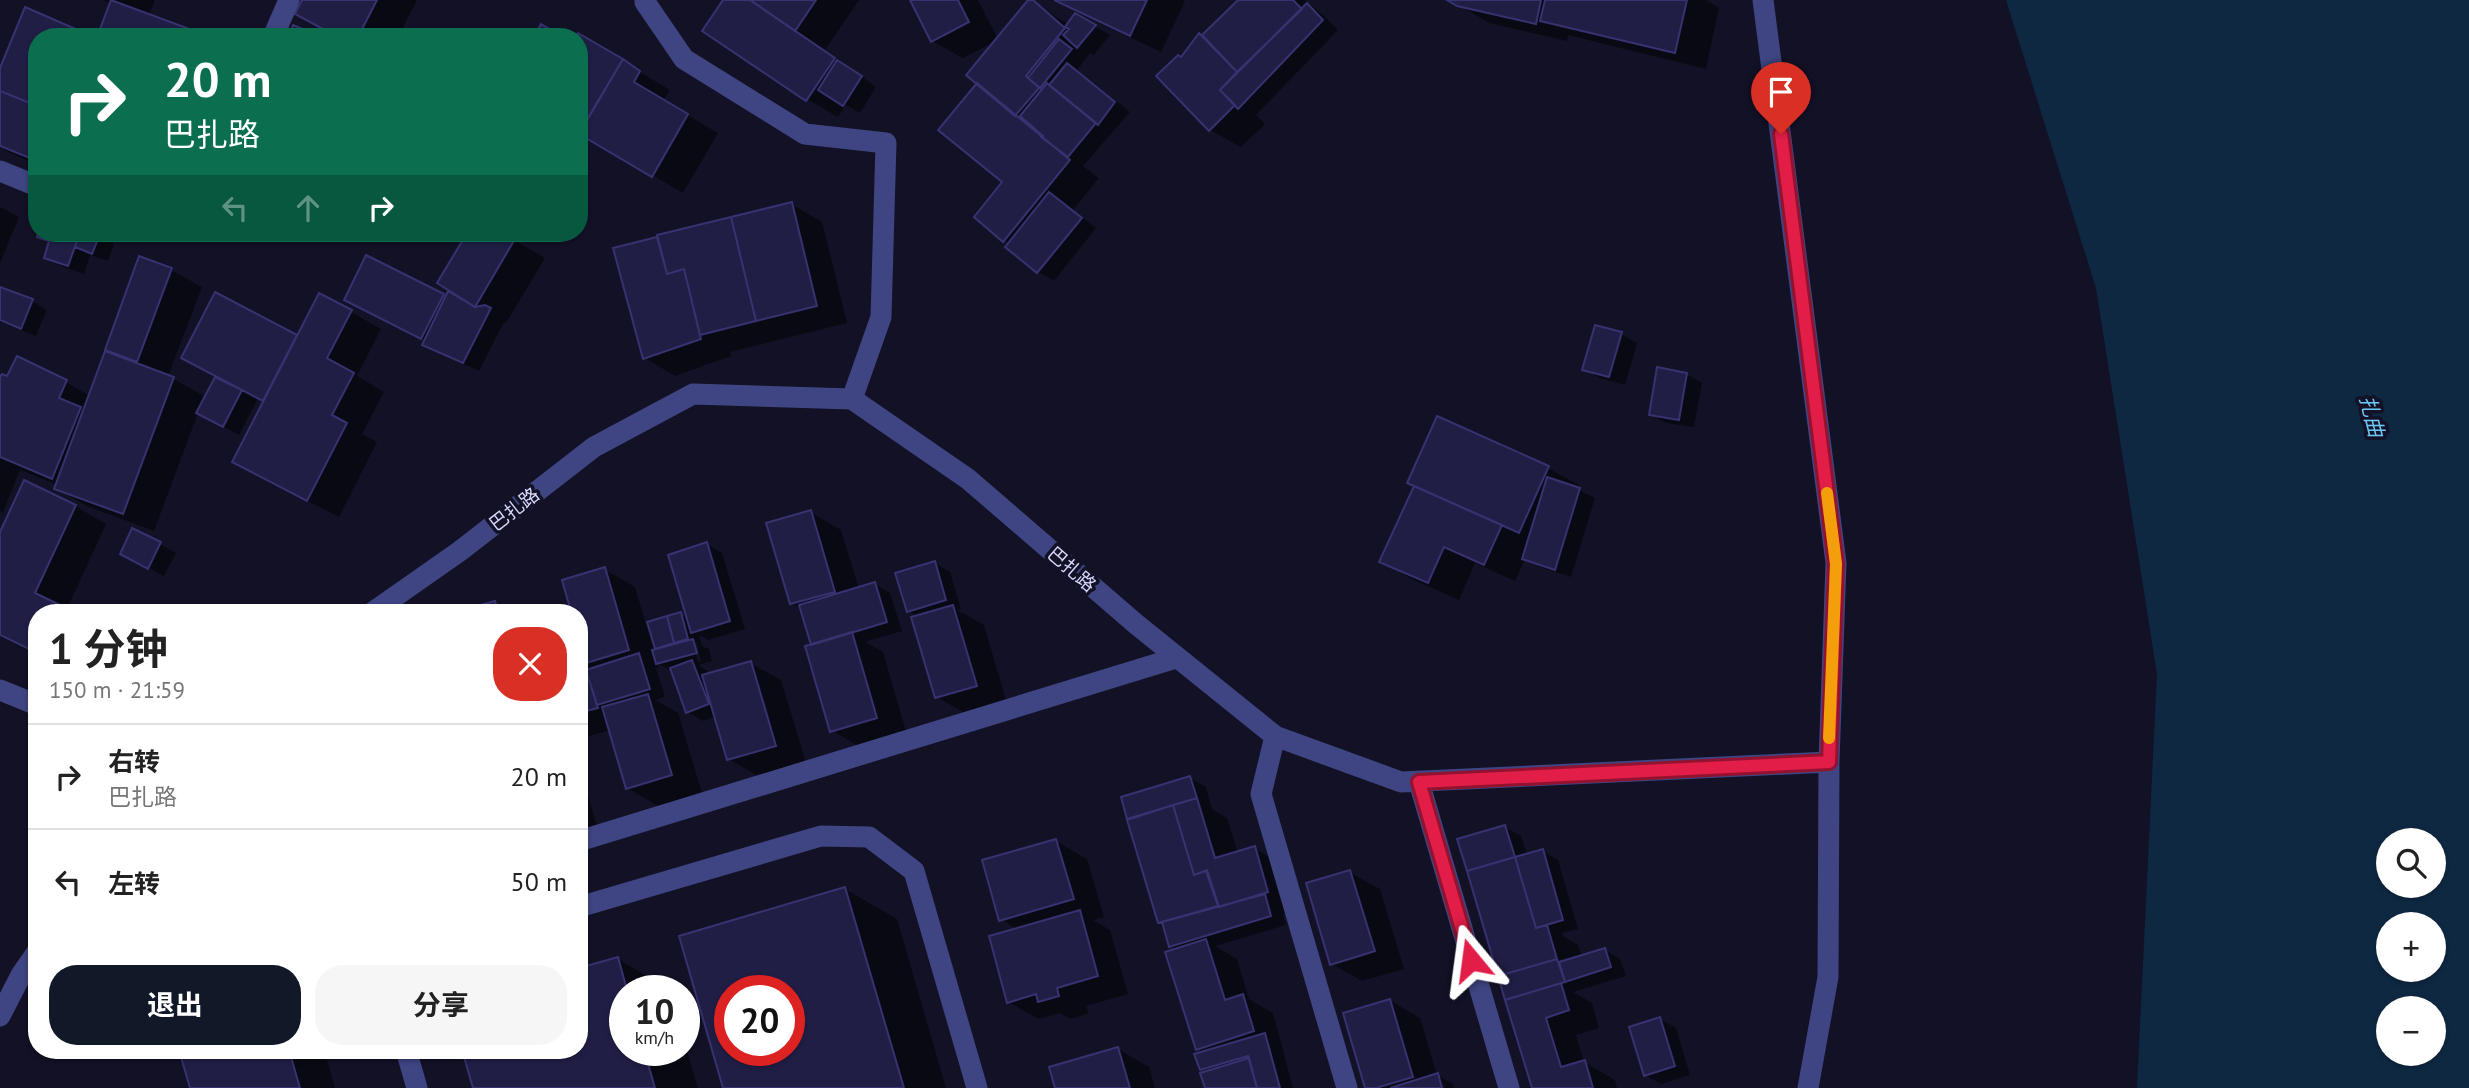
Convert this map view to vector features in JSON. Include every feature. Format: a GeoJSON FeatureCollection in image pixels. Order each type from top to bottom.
{"type":"FeatureCollection","features":[{"type":"Feature","properties":{"kind":"street"},"geometry":{"type":"LineString","coordinates":[[277,28],[289,0]]}},
{"type":"Feature","properties":{"kind":"street"},"geometry":{"type":"LineString","coordinates":[[1763,0],[1836,564],[1829,762],[1828,977],[1808,1088]]}},
{"type":"Feature","properties":{"kind":"street"},"geometry":{"type":"LineString","coordinates":[[645,2],[684,59],[805,134],[886,143],[881,317],[852,399]]}},
{"type":"Feature","properties":{"kind":"street"},"geometry":{"type":"LineString","coordinates":[[0,171],[28,182]]}},
{"type":"Feature","properties":{"kind":"street","name":"巴扎路"},"geometry":{"type":"LineString","coordinates":[[384,604],[460,551],[594,447],[693,394],[852,399],[968,479],[1176,658],[1275,736],[1401,782],[1829,762]]}},
{"type":"Feature","properties":{"kind":"street"},"geometry":{"type":"LineString","coordinates":[[588,838],[1176,658]]}},
{"type":"Feature","properties":{"kind":"street"},"geometry":{"type":"LineString","coordinates":[[0,690],[28,701]]}},
{"type":"Feature","properties":{"kind":"street"},"geometry":{"type":"LineString","coordinates":[[1275,736],[1261,794],[1347,1088]]}},
{"type":"Feature","properties":{"kind":"street"},"geometry":{"type":"LineString","coordinates":[[1419,782],[1509,1088]]}},
{"type":"Feature","properties":{"kind":"street"},"geometry":{"type":"LineString","coordinates":[[588,904],[821,836],[869,837],[914,871],[977,1088]]}},
{"type":"Feature","properties":{"kind":"street"},"geometry":{"type":"LineString","coordinates":[[0,1016],[28,966]]}},
{"type":"Feature","properties":{"kind":"street"},"geometry":{"type":"LineString","coordinates":[[409,1059],[417,1088]]}},
{"type":"Feature","properties":{"kind":"water","name":"扎曲"},"geometry":{"type":"Polygon","coordinates":[[[2006,0],[2469,0],[2469,1088],[2137,1088],[2157,674],[2096,288],[2006,0]]]}},
{"type":"Feature","properties":{"kind":"building"},"geometry":{"type":"Polygon","coordinates":[[[111,0],[187,28],[100,28],[111,0]]]}},
{"type":"Feature","properties":{"kind":"building"},"geometry":{"type":"Polygon","coordinates":[[[302,0],[377,0],[363,28],[321,28],[295,14],[302,0]]]}},
{"type":"Feature","properties":{"kind":"building"},"geometry":{"type":"Polygon","coordinates":[[[723,0],[750,0],[835,58],[806,101],[702,31],[723,0]]]}},
{"type":"Feature","properties":{"kind":"building"},"geometry":{"type":"Polygon","coordinates":[[[750,0],[816,0],[795,31],[750,0]]]}},
{"type":"Feature","properties":{"kind":"building"},"geometry":{"type":"Polygon","coordinates":[[[910,0],[958,0],[969,22],[931,42],[910,0]]]}},
{"type":"Feature","properties":{"kind":"building"},"geometry":{"type":"Polygon","coordinates":[[[1028,0],[1033,0],[1065,28],[1026,76],[1039,88],[1015,116],[966,75],[1028,0]]]}},
{"type":"Feature","properties":{"kind":"building"},"geometry":{"type":"Polygon","coordinates":[[[1054,0],[1147,0],[1130,36],[1054,0]]]}},
{"type":"Feature","properties":{"kind":"building"},"geometry":{"type":"Polygon","coordinates":[[[1238,0],[1293,0],[1302,9],[1237,72],[1202,35],[1238,0]]]}},
{"type":"Feature","properties":{"kind":"building"},"geometry":{"type":"Polygon","coordinates":[[[1447,0],[1541,0],[1536,24],[1457,6],[1447,0]]]}},
{"type":"Feature","properties":{"kind":"building"},"geometry":{"type":"Polygon","coordinates":[[[1545,0],[1687,0],[1675,53],[1540,21],[1545,0]]]}},
{"type":"Feature","properties":{"kind":"building"},"geometry":{"type":"Polygon","coordinates":[[[1307,3],[1323,20],[1238,109],[1220,90],[1307,3]]]}},
{"type":"Feature","properties":{"kind":"building"},"geometry":{"type":"Polygon","coordinates":[[[25,7],[73,28],[28,28],[28,102],[0,91],[0,68],[25,7]]]}},
{"type":"Feature","properties":{"kind":"building"},"geometry":{"type":"Polygon","coordinates":[[[1075,13],[1096,25],[1077,48],[1063,35],[1069,29],[1065,27],[1075,13]]]}},
{"type":"Feature","properties":{"kind":"building"},"geometry":{"type":"Polygon","coordinates":[[[1199,33],[1237,72],[1220,90],[1235,105],[1209,131],[1156,76],[1178,55],[1181,57],[1199,33]]]}},
{"type":"Feature","properties":{"kind":"building"},"geometry":{"type":"Polygon","coordinates":[[[588,39],[623,59],[588,118],[588,39]]]}},
{"type":"Feature","properties":{"kind":"building"},"geometry":{"type":"Polygon","coordinates":[[[1059,39],[1072,49],[1040,88],[1028,78],[1059,39]]]}},
{"type":"Feature","properties":{"kind":"building"},"geometry":{"type":"Polygon","coordinates":[[[623,59],[640,71],[634,82],[688,114],[652,177],[588,139],[588,119],[623,59]]]}},
{"type":"Feature","properties":{"kind":"building"},"geometry":{"type":"Polygon","coordinates":[[[837,60],[862,76],[843,106],[818,90],[837,60]]]}},
{"type":"Feature","properties":{"kind":"building"},"geometry":{"type":"Polygon","coordinates":[[[1067,63],[1115,102],[1098,125],[1049,85],[1067,63]]]}},
{"type":"Feature","properties":{"kind":"building"},"geometry":{"type":"Polygon","coordinates":[[[977,83],[1070,160],[1003,242],[974,217],[1002,182],[938,130],[977,83]]]}},
{"type":"Feature","properties":{"kind":"building"},"geometry":{"type":"Polygon","coordinates":[[[1047,83],[1096,123],[1068,157],[1041,137],[1043,136],[1020,116],[1047,83]]]}},
{"type":"Feature","properties":{"kind":"building"},"geometry":{"type":"Polygon","coordinates":[[[0,91],[28,102],[28,157],[0,146],[0,91]]]}},
{"type":"Feature","properties":{"kind":"building"},"geometry":{"type":"Polygon","coordinates":[[[1049,192],[1082,218],[1037,273],[1005,247],[1049,192]]]}},
{"type":"Feature","properties":{"kind":"building"},"geometry":{"type":"Polygon","coordinates":[[[792,202],[817,306],[756,321],[731,217],[792,202]]]}},
{"type":"Feature","properties":{"kind":"building"},"geometry":{"type":"Polygon","coordinates":[[[731,217],[756,321],[700,335],[684,269],[667,274],[657,235],[731,217]]]}},
{"type":"Feature","properties":{"kind":"building"},"geometry":{"type":"Polygon","coordinates":[[[657,237],[667,274],[684,269],[701,339],[643,359],[613,248],[657,237]]]}},
{"type":"Feature","properties":{"kind":"building"},"geometry":{"type":"Polygon","coordinates":[[[49,242],[77,242],[68,266],[44,258],[49,242]]]}},
{"type":"Feature","properties":{"kind":"building"},"geometry":{"type":"Polygon","coordinates":[[[77,242],[97,242],[92,254],[75,247],[77,242]]]}},
{"type":"Feature","properties":{"kind":"building"},"geometry":{"type":"Polygon","coordinates":[[[462,242],[513,242],[475,307],[437,283],[462,242]]]}},
{"type":"Feature","properties":{"kind":"building"},"geometry":{"type":"Polygon","coordinates":[[[366,255],[444,294],[421,339],[344,300],[366,255]]]}},
{"type":"Feature","properties":{"kind":"building"},"geometry":{"type":"Polygon","coordinates":[[[139,256],[172,268],[137,362],[105,350],[139,256]]]}},
{"type":"Feature","properties":{"kind":"building"},"geometry":{"type":"Polygon","coordinates":[[[0,287],[33,299],[21,329],[0,320],[0,287]]]}},
{"type":"Feature","properties":{"kind":"building"},"geometry":{"type":"Polygon","coordinates":[[[448,291],[475,307],[485,305],[491,308],[463,363],[422,345],[448,291]]]}},
{"type":"Feature","properties":{"kind":"building"},"geometry":{"type":"Polygon","coordinates":[[[215,292],[297,335],[263,401],[181,358],[215,292]]]}},
{"type":"Feature","properties":{"kind":"building"},"geometry":{"type":"Polygon","coordinates":[[[319,293],[352,310],[327,358],[354,373],[332,415],[347,423],[307,501],[232,462],[319,293]]]}},
{"type":"Feature","properties":{"kind":"building"},"geometry":{"type":"Polygon","coordinates":[[[1595,325],[1622,332],[1609,377],[1582,370],[1595,325]]]}},
{"type":"Feature","properties":{"kind":"building"},"geometry":{"type":"Polygon","coordinates":[[[105,351],[174,377],[123,514],[54,489],[105,351]]]}},
{"type":"Feature","properties":{"kind":"building"},"geometry":{"type":"Polygon","coordinates":[[[17,356],[67,380],[59,398],[81,407],[52,479],[0,457],[0,377],[2,374],[7,376],[17,356]]]}},
{"type":"Feature","properties":{"kind":"building"},"geometry":{"type":"Polygon","coordinates":[[[1657,367],[1687,373],[1679,420],[1649,415],[1657,367]]]}},
{"type":"Feature","properties":{"kind":"building"},"geometry":{"type":"Polygon","coordinates":[[[215,377],[242,390],[223,427],[196,413],[215,377]]]}},
{"type":"Feature","properties":{"kind":"building"},"geometry":{"type":"Polygon","coordinates":[[[1437,416],[1549,466],[1519,533],[1407,483],[1437,416]]]}},
{"type":"Feature","properties":{"kind":"building"},"geometry":{"type":"Polygon","coordinates":[[[1547,477],[1580,488],[1555,570],[1522,559],[1547,477]]]}},
{"type":"Feature","properties":{"kind":"building"},"geometry":{"type":"Polygon","coordinates":[[[24,480],[76,505],[35,593],[58,604],[28,604],[28,649],[0,635],[0,532],[24,480]]]}},
{"type":"Feature","properties":{"kind":"building"},"geometry":{"type":"Polygon","coordinates":[[[1414,486],[1502,525],[1484,565],[1444,547],[1428,583],[1379,562],[1414,486]]]}},
{"type":"Feature","properties":{"kind":"building"},"geometry":{"type":"Polygon","coordinates":[[[811,510],[835,592],[790,604],[766,523],[811,510]]]}},
{"type":"Feature","properties":{"kind":"building"},"geometry":{"type":"Polygon","coordinates":[[[132,528],[161,542],[148,569],[120,554],[132,528]]]}},
{"type":"Feature","properties":{"kind":"building"},"geometry":{"type":"Polygon","coordinates":[[[707,542],[730,621],[691,633],[668,555],[707,542]]]}},
{"type":"Feature","properties":{"kind":"building"},"geometry":{"type":"Polygon","coordinates":[[[935,561],[946,600],[907,612],[895,573],[935,561]]]}},
{"type":"Feature","properties":{"kind":"building"},"geometry":{"type":"Polygon","coordinates":[[[605,567],[629,650],[588,662],[588,604],[569,604],[562,580],[605,567]]]}},
{"type":"Feature","properties":{"kind":"building"},"geometry":{"type":"Polygon","coordinates":[[[875,582],[887,622],[811,645],[799,605],[875,582]]]}},
{"type":"Feature","properties":{"kind":"building"},"geometry":{"type":"Polygon","coordinates":[[[953,605],[977,686],[935,698],[911,617],[953,605]]]}},
{"type":"Feature","properties":{"kind":"building"},"geometry":{"type":"Polygon","coordinates":[[[681,612],[688,639],[674,643],[667,616],[681,612]]]}},
{"type":"Feature","properties":{"kind":"building"},"geometry":{"type":"Polygon","coordinates":[[[667,616],[674,643],[655,649],[647,622],[667,616]]]}},
{"type":"Feature","properties":{"kind":"building"},"geometry":{"type":"Polygon","coordinates":[[[852,632],[877,718],[830,732],[805,646],[852,632]]]}},
{"type":"Feature","properties":{"kind":"building"},"geometry":{"type":"Polygon","coordinates":[[[693,639],[697,653],[656,664],[652,650],[693,639]]]}},
{"type":"Feature","properties":{"kind":"building"},"geometry":{"type":"Polygon","coordinates":[[[639,653],[650,689],[597,705],[588,669],[639,653]]]}},
{"type":"Feature","properties":{"kind":"building"},"geometry":{"type":"Polygon","coordinates":[[[692,660],[709,704],[686,713],[670,668],[692,660]]]}},
{"type":"Feature","properties":{"kind":"building"},"geometry":{"type":"Polygon","coordinates":[[[751,661],[776,746],[727,760],[702,675],[751,661]]]}},
{"type":"Feature","properties":{"kind":"building"},"geometry":{"type":"Polygon","coordinates":[[[588,676],[598,708],[588,711],[588,676]]]}},
{"type":"Feature","properties":{"kind":"building"},"geometry":{"type":"Polygon","coordinates":[[[648,694],[672,775],[626,789],[602,707],[648,694]]]}},
{"type":"Feature","properties":{"kind":"building"},"geometry":{"type":"Polygon","coordinates":[[[1190,776],[1197,798],[1127,819],[1121,797],[1190,776]]]}},
{"type":"Feature","properties":{"kind":"building"},"geometry":{"type":"Polygon","coordinates":[[[1197,798],[1215,858],[1255,846],[1268,892],[1219,907],[1207,870],[1194,875],[1173,805],[1197,798]]]}},
{"type":"Feature","properties":{"kind":"building"},"geometry":{"type":"Polygon","coordinates":[[[1173,805],[1194,875],[1206,871],[1218,906],[1158,923],[1127,820],[1173,805]]]}},
{"type":"Feature","properties":{"kind":"building"},"geometry":{"type":"Polygon","coordinates":[[[1505,825],[1515,857],[1467,871],[1457,839],[1505,825]]]}},
{"type":"Feature","properties":{"kind":"building"},"geometry":{"type":"Polygon","coordinates":[[[1056,839],[1074,899],[999,921],[982,860],[1056,839]]]}},
{"type":"Feature","properties":{"kind":"building"},"geometry":{"type":"Polygon","coordinates":[[[1543,849],[1563,920],[1536,928],[1515,857],[1543,849]]]}},
{"type":"Feature","properties":{"kind":"building"},"geometry":{"type":"Polygon","coordinates":[[[1515,857],[1536,928],[1547,925],[1557,959],[1498,976],[1467,871],[1515,857]]]}},
{"type":"Feature","properties":{"kind":"building"},"geometry":{"type":"Polygon","coordinates":[[[1350,870],[1375,951],[1330,965],[1306,883],[1350,870]]]}},
{"type":"Feature","properties":{"kind":"building"},"geometry":{"type":"Polygon","coordinates":[[[845,887],[904,1088],[723,1088],[717,1066],[805,1066],[805,975],[714,975],[714,1057],[700,1009],[700,975],[690,975],[679,936],[845,887]]]}},
{"type":"Feature","properties":{"kind":"building"},"geometry":{"type":"Polygon","coordinates":[[[1265,894],[1271,916],[1169,947],[1162,922],[1265,894]]]}},
{"type":"Feature","properties":{"kind":"building"},"geometry":{"type":"Polygon","coordinates":[[[1080,910],[1098,976],[1057,988],[1059,996],[1038,1002],[1036,994],[1007,1003],[989,936],[1080,910]]]}},
{"type":"Feature","properties":{"kind":"building"},"geometry":{"type":"Polygon","coordinates":[[[1206,939],[1225,1000],[1243,994],[1254,1031],[1196,1050],[1165,952],[1206,939]]]}},
{"type":"Feature","properties":{"kind":"building"},"geometry":{"type":"Polygon","coordinates":[[[1605,948],[1611,967],[1565,982],[1559,962],[1605,948]]]}},
{"type":"Feature","properties":{"kind":"building"},"geometry":{"type":"Polygon","coordinates":[[[618,957],[623,975],[609,975],[609,1066],[649,1066],[655,1088],[473,1088],[465,1059],[588,1059],[588,965],[618,957]]]}},
{"type":"Feature","properties":{"kind":"building"},"geometry":{"type":"Polygon","coordinates":[[[1557,959],[1565,982],[1505,1000],[1498,976],[1557,959]]]}},
{"type":"Feature","properties":{"kind":"building"},"geometry":{"type":"Polygon","coordinates":[[[1561,983],[1569,1010],[1546,1018],[1561,1067],[1585,1060],[1593,1088],[1532,1088],[1505,1000],[1561,983]]]}},
{"type":"Feature","properties":{"kind":"building"},"geometry":{"type":"Polygon","coordinates":[[[1390,999],[1413,1077],[1376,1088],[1365,1088],[1343,1013],[1390,999]]]}},
{"type":"Feature","properties":{"kind":"building"},"geometry":{"type":"Polygon","coordinates":[[[1660,1017],[1675,1066],[1644,1076],[1629,1027],[1660,1017]]]}},
{"type":"Feature","properties":{"kind":"building"},"geometry":{"type":"Polygon","coordinates":[[[1265,1033],[1280,1088],[1257,1088],[1248,1056],[1200,1070],[1194,1054],[1265,1033]]]}},
{"type":"Feature","properties":{"kind":"building"},"geometry":{"type":"Polygon","coordinates":[[[1118,1047],[1130,1088],[1055,1088],[1049,1067],[1118,1047]]]}},
{"type":"Feature","properties":{"kind":"building"},"geometry":{"type":"Polygon","coordinates":[[[1249,1058],[1257,1088],[1205,1088],[1200,1073],[1249,1058]]]}},
{"type":"Feature","properties":{"kind":"building"},"geometry":{"type":"Polygon","coordinates":[[[182,1059],[292,1059],[300,1088],[190,1088],[182,1059]]]}},
{"type":"Feature","properties":{"kind":"building"},"geometry":{"type":"Polygon","coordinates":[[[1438,1073],[1442,1088],[1390,1088],[1438,1073]]]}},
{"type":"Feature","properties":{"kind":"slow traffic"},"geometry":{"type":"LineString","coordinates":[[1827,493],[1836,564],[1829,738]]}},
{"type":"Feature","properties":{"kind":"route"},"geometry":{"type":"LineString","coordinates":[[1471,960],[1419,782],[1829,762],[1836,564],[1781,134]]}}]}
